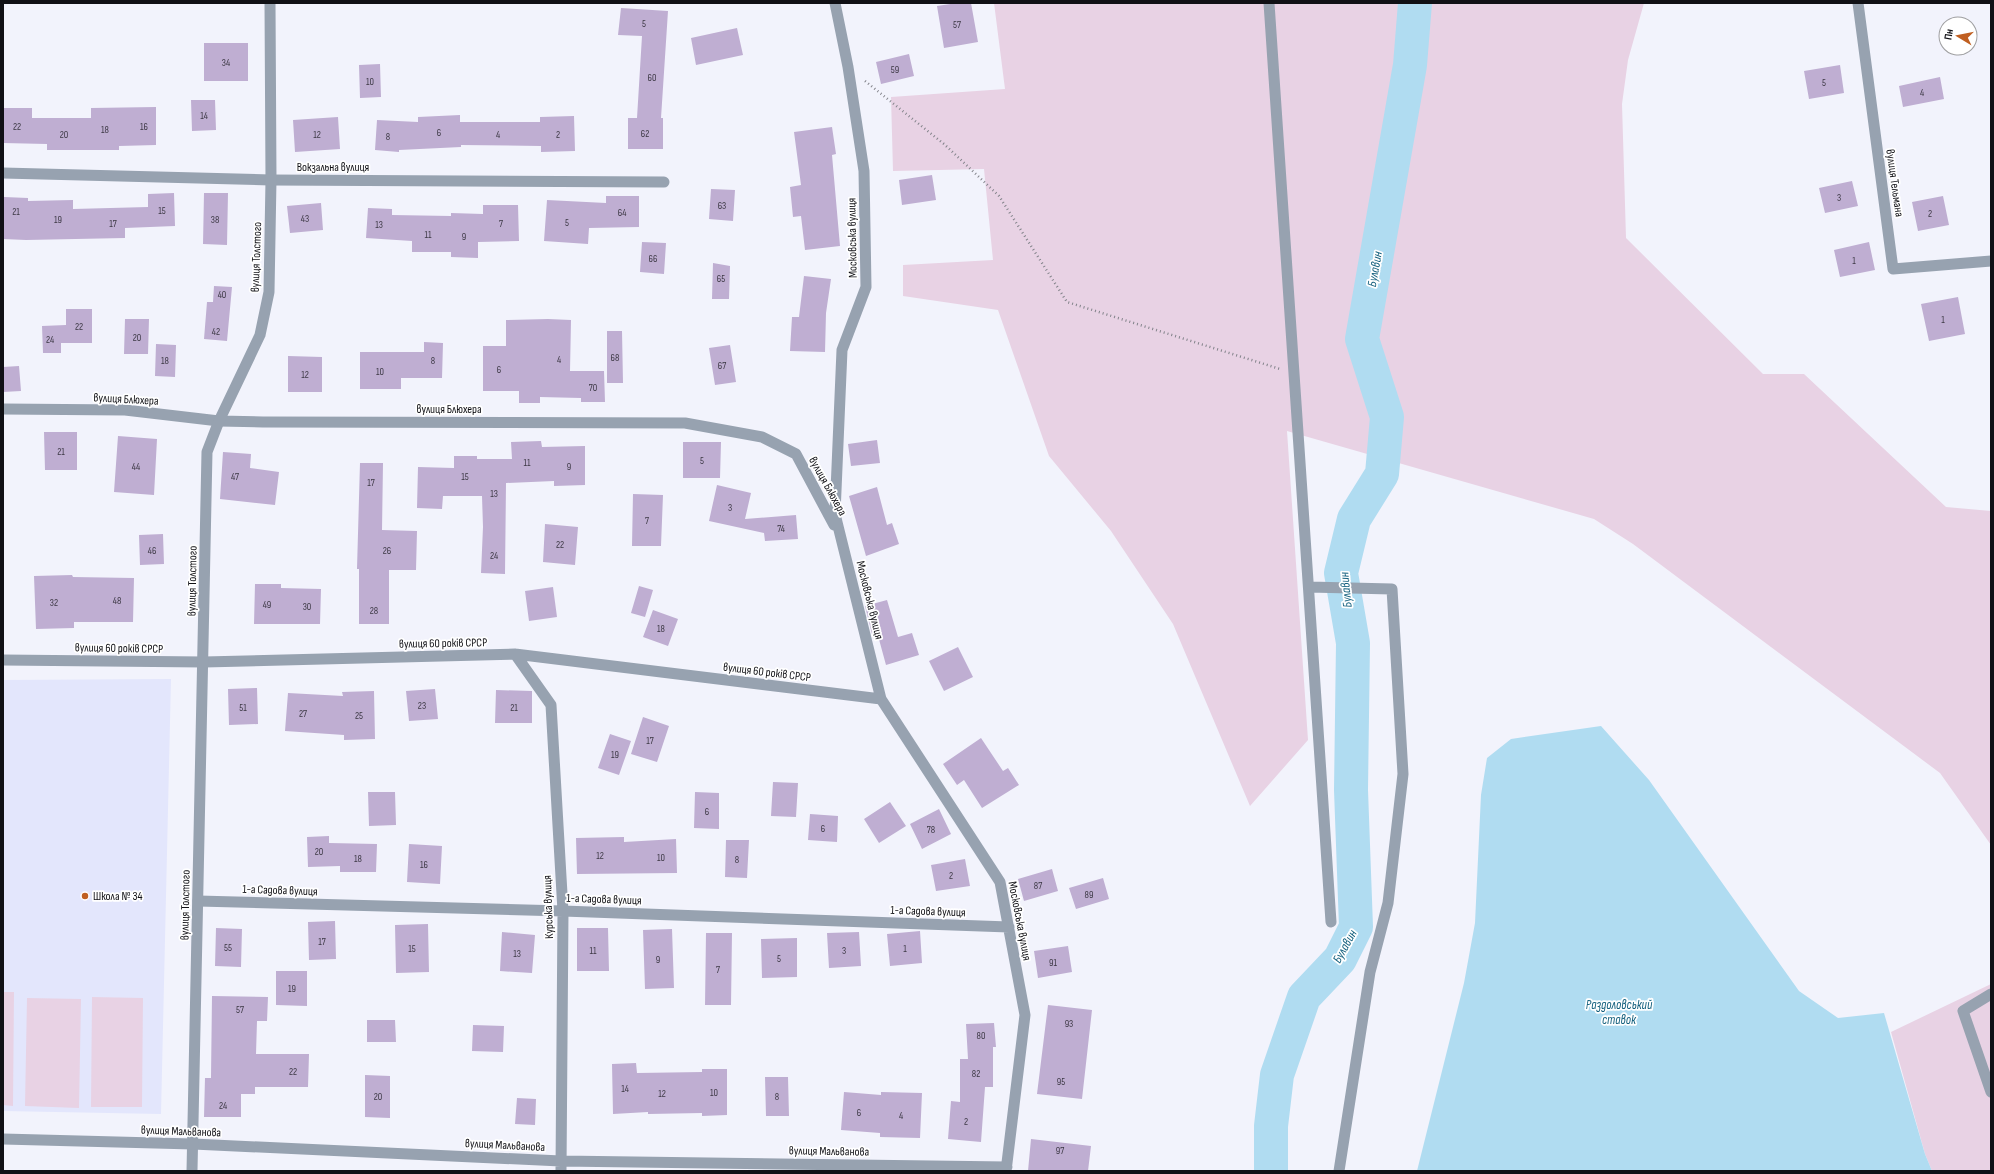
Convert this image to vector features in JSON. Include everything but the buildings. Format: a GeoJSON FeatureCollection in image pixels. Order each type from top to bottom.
{"type":"FeatureCollection","features":[{"type":"Feature","properties":{"kind":"street","name":"вулиця Толстого"},"geometry":{"type":"LineString","coordinates":[[192,1171],[204,662],[207,452],[219,421],[260,335],[269,292],[271,180],[270,3]]}},
{"type":"Feature","properties":{"kind":"street","name":"Московська вулиця"},"geometry":{"type":"LineString","coordinates":[[835,3],[848,67],[864,171],[866,287],[842,350],[835,514],[881,699],[1000,882],[1025,1015],[1006,1169]]}},
{"type":"Feature","properties":{"kind":"street"},"geometry":{"type":"LineString","coordinates":[[1269,3],[1331,922]]}},
{"type":"Feature","properties":{"kind":"street","name":"вулиця Тельмана"},"geometry":{"type":"LineString","coordinates":[[1858,3],[1893,269],[1991,261]]}},
{"type":"Feature","properties":{"kind":"street","name":"Вокзальна вулиця"},"geometry":{"type":"LineString","coordinates":[[3,173],[271,180],[664,182]]}},
{"type":"Feature","properties":{"kind":"street","name":"вулиця Блюхера"},"geometry":{"type":"LineString","coordinates":[[3,409],[125,410],[219,421],[685,424],[762,437],[796,454],[841,537]]}},
{"type":"Feature","properties":{"kind":"street"},"geometry":{"type":"LineString","coordinates":[[1309,587],[1392,589],[1402,774],[1388,903],[1370,972],[1339,1171]]}},
{"type":"Feature","properties":{"kind":"street","name":"вулиця 60 років СРСР"},"geometry":{"type":"LineString","coordinates":[[3,660],[204,662],[515,654],[881,699]]}},
{"type":"Feature","properties":{"kind":"street","name":"Курська вулиця"},"geometry":{"type":"LineString","coordinates":[[515,654],[551,705],[562,911],[561,1166]]}},
{"type":"Feature","properties":{"kind":"street","name":"1-а Садова вулиця"},"geometry":{"type":"LineString","coordinates":[[198,901],[562,911],[1009,927]]}},
{"type":"Feature","properties":{"kind":"street"},"geometry":{"type":"LineString","coordinates":[[1991,994],[1963,1011],[1991,1092]]}},
{"type":"Feature","properties":{"kind":"street","name":"вулиця Мальванова"},"geometry":{"type":"LineString","coordinates":[[3,1139],[193,1144],[561,1166],[1006,1169]]}},
{"type":"Feature","properties":{"kind":"path"},"geometry":{"type":"LineString","coordinates":[[848,67],[944,144],[999,196],[1067,302],[1294,373]]}},
{"type":"Feature","properties":{"kind":"shaded area"},"geometry":{"type":"Polygon","coordinates":[[[994,3],[1644,3],[1628,60],[1622,104],[1626,238],[1763,374],[1804,374],[1946,507],[1991,511],[1991,845],[1940,773],[1633,544],[1594,519],[1287,431],[1308,740],[1250,806],[1173,624],[1111,531],[1049,456],[998,310],[903,296],[903,265],[993,260],[984,169],[893,171],[891,97],[1005,89],[994,3]]]}},
{"type":"Feature","properties":{"kind":"shaded area","name":"Школа № 34"},"geometry":{"type":"Polygon","coordinates":[[[171,679],[161,1114],[3,1111],[3,680],[171,679]]]}},
{"type":"Feature","properties":{"kind":"shaded area"},"geometry":{"type":"Polygon","coordinates":[[[1991,984],[1991,1171],[1932,1171],[1925,1154],[1891,1032],[1991,984]]]}},
{"type":"Feature","properties":{"kind":"shaded area"},"geometry":{"type":"Polygon","coordinates":[[[3,992],[14,992],[13,1106],[3,1105],[3,992]]]}},
{"type":"Feature","properties":{"kind":"shaded area"},"geometry":{"type":"Polygon","coordinates":[[[92,997],[143,998],[142,1107],[91,1107],[92,997]]]}},
{"type":"Feature","properties":{"kind":"shaded area"},"geometry":{"type":"Polygon","coordinates":[[[27,998],[81,999],[79,1108],[25,1106],[27,998]]]}},
{"type":"Feature","properties":{"kind":"water","name":"Раздоловський ставок"},"geometry":{"type":"Polygon","coordinates":[[[1601,726],[1649,780],[1799,991],[1838,1018],[1884,1013],[1925,1154],[1932,1171],[1417,1171],[1464,983],[1475,923],[1481,795],[1487,758],[1511,739],[1601,726]]]}},
{"type":"Feature","properties":{"kind":"waterway","name":"Булавин"},"geometry":{"type":"LineString","coordinates":[[1271,1171],[1271,1126],[1277,1075],[1304,997],[1340,959],[1356,927],[1351,790],[1353,643],[1341,573],[1354,519],[1382,474],[1387,417],[1362,339],[1410,65],[1415,3]]}},
{"type":"Feature","properties":{"kind":"place","name":"Школа № 34"},"geometry":{"type":"Point","coordinates":[85,896]}}]}
